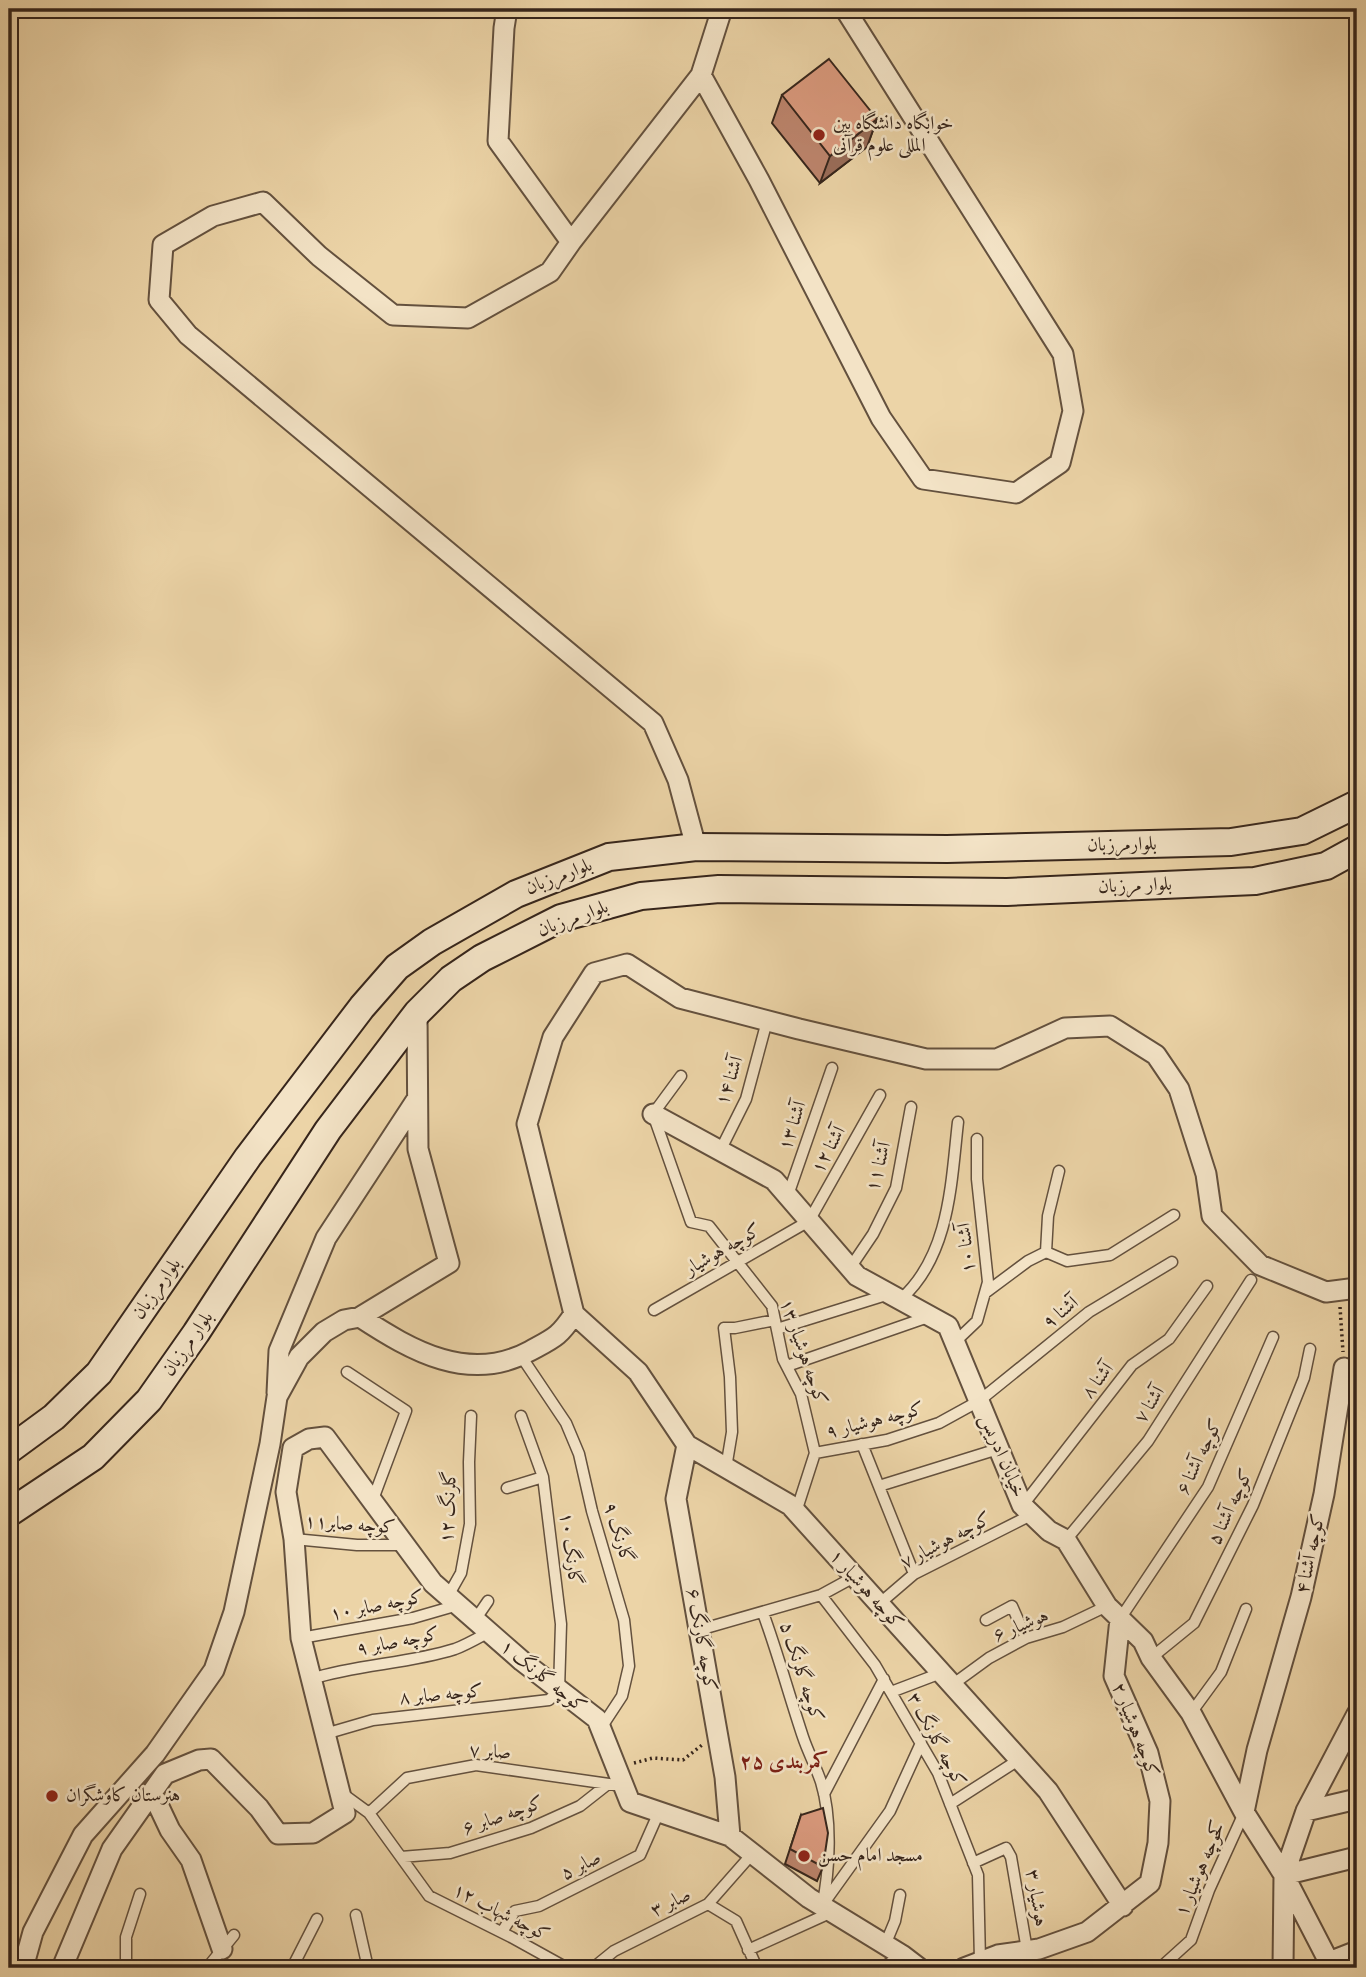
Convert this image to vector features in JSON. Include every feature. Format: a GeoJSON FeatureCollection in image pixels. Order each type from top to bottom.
{"type":"FeatureCollection","features":[{"type":"Feature","properties":{"kind":"main road","name":"بلوارمرزبان"},"geometry":{"type":"LineString","coordinates":[[9,1450],[54,1417],[99,1373],[248,1157],[362,1007],[397,967],[432,942],[516,894],[609,857],[696,847],[947,849],[1231,842],[1302,831],[1357,804]]}},
{"type":"Feature","properties":{"kind":"main road","name":"بلوار مرزبان"},"geometry":{"type":"LineString","coordinates":[[9,1513],[93,1457],[149,1400],[196,1334],[328,1130],[416,1013],[451,979],[482,958],[561,918],[641,896],[719,889],[1007,891],[1255,881],[1326,866],[1357,849]]}},
{"type":"Feature","properties":{"kind":"street"},"geometry":{"type":"LineString","coordinates":[[507,9],[498,141],[571,242]]}},
{"type":"Feature","properties":{"kind":"street"},"geometry":{"type":"LineString","coordinates":[[696,847],[678,780],[653,723],[188,335],[159,300],[163,245],[213,216],[263,202],[320,256],[393,315],[468,318],[550,272],[701,75],[722,9]]}},
{"type":"Feature","properties":{"kind":"street"},"geometry":{"type":"LineString","coordinates":[[701,75],[759,180],[881,418],[923,479],[1016,493],[1060,463],[1073,411],[1063,354],[845,9]]}},
{"type":"Feature","properties":{"kind":"street"},"geometry":{"type":"LineString","coordinates":[[360,1317],[404,1346],[463,1366],[502,1363],[561,1334],[574,1314],[527,1124],[553,1037],[594,973],[627,964],[680,998],[926,1059],[997,1059],[1065,1028],[1110,1026],[1156,1055],[1179,1089],[1206,1174],[1212,1216],[1260,1265],[1326,1292],[1349,1289]]}},
{"type":"Feature","properties":{"kind":"street"},"geometry":{"type":"LineString","coordinates":[[276,1397],[299,1357],[324,1332],[344,1320],[360,1317],[449,1263],[418,1149],[416,1013]]}},
{"type":"Feature","properties":{"kind":"street"},"geometry":{"type":"LineString","coordinates":[[23,1968],[33,1931],[83,1835],[155,1754],[214,1671],[234,1612],[270,1444],[279,1350],[326,1238],[418,1098]]}},
{"type":"Feature","properties":{"kind":"street","name":"خیابان ادریس"},"geometry":{"type":"LineString","coordinates":[[653,1114],[774,1180],[857,1276],[948,1326],[998,1449],[1028,1510],[1049,1531],[1066,1540],[1114,1612],[1143,1641],[1151,1658],[1191,1713],[1244,1812],[1284,1875],[1330,1965]]}},
{"type":"Feature","properties":{"kind":"street","name":"کوچه هوشیار ۱"},"geometry":{"type":"LineString","coordinates":[[574,1314],[638,1372],[687,1445],[790,1505],[1048,1791],[1123,1906]]}},
{"type":"Feature","properties":{"kind":"street","name":"کوچه آشنا ۴"},"geometry":{"type":"LineString","coordinates":[[1244,1812],[1257,1750],[1301,1597],[1324,1494],[1344,1368]]}},
{"type":"Feature","properties":{"kind":"street","name":"کوچه گلرنگ ۱"},"geometry":{"type":"LineString","coordinates":[[294,1539],[286,1492],[293,1448],[309,1439],[325,1437],[371,1503],[433,1583],[597,1719],[616,1779],[630,1802],[730,1836],[827,1909],[919,1968]]}},
{"type":"Feature","properties":{"kind":"street","name":"کوچه گارنگ ۶"},"geometry":{"type":"LineString","coordinates":[[687,1445],[676,1499],[725,1777],[730,1836]]}},
{"type":"Feature","properties":{"kind":"street"},"geometry":{"type":"LineString","coordinates":[[67,1967],[112,1849],[165,1774],[199,1760],[211,1759],[259,1808],[278,1834],[313,1833],[345,1813],[301,1638],[294,1539]]}},
{"type":"Feature","properties":{"kind":"street","name":"کوچه هوشیار ۲"},"geometry":{"type":"LineString","coordinates":[[972,1965],[998,1955],[1039,1949],[1087,1932],[1150,1883],[1158,1843],[1160,1801],[1148,1753],[1114,1676],[1114,1612]]}},
{"type":"Feature","properties":{"kind":"street"},"geometry":{"type":"LineString","coordinates":[[1283,1968],[1284,1875],[1307,1811],[1357,1714]]}},
{"type":"Feature","properties":{"kind":"street"},"geometry":{"type":"LineString","coordinates":[[152,1792],[170,1830],[191,1860],[228,1942]]}},
{"type":"Feature","properties":{"kind":"street"},"geometry":{"type":"LineString","coordinates":[[1307,1811],[1357,1799]]}},
{"type":"Feature","properties":{"kind":"street"},"geometry":{"type":"LineString","coordinates":[[1284,1875],[1357,1857]]}},
{"type":"Feature","properties":{"kind":"street"},"geometry":{"type":"LineString","coordinates":[[1330,1965],[1357,1951]]}},
{"type":"Feature","properties":{"kind":"lane","name":"آشنا ۱۴"},"geometry":{"type":"LineString","coordinates":[[720,1151],[746,1099],[767,1021]]}},
{"type":"Feature","properties":{"kind":"lane","name":"آشنا ۱۳"},"geometry":{"type":"LineString","coordinates":[[788,1196],[832,1068]]}},
{"type":"Feature","properties":{"kind":"lane"},"geometry":{"type":"LineString","coordinates":[[653,1114],[681,1076]]}},
{"type":"Feature","properties":{"kind":"lane","name":"آشنا ۱۲"},"geometry":{"type":"LineString","coordinates":[[809,1221],[880,1096]]}},
{"type":"Feature","properties":{"kind":"lane","name":"آشنا ۱۱"},"geometry":{"type":"LineString","coordinates":[[850,1268],[873,1234],[896,1188],[911,1107]]}},
{"type":"Feature","properties":{"kind":"lane","name":"کوچه هوشیار ۱۳"},"geometry":{"type":"LineString","coordinates":[[653,1114],[691,1222],[709,1226],[772,1306],[786,1366],[801,1394],[816,1453]]}},
{"type":"Feature","properties":{"kind":"lane","name":"آشنا ۱۰"},"geometry":{"type":"LineString","coordinates":[[895,1297],[916,1286],[936,1248],[947,1211],[958,1122]]}},
{"type":"Feature","properties":{"kind":"lane","name":"آشنا ۱۰"},"geometry":{"type":"LineString","coordinates":[[955,1342],[977,1321],[988,1282],[977,1179],[977,1139]]}},
{"type":"Feature","properties":{"kind":"lane"},"geometry":{"type":"LineString","coordinates":[[1046,1252],[1048,1216],[1059,1171]]}},
{"type":"Feature","properties":{"kind":"lane"},"geometry":{"type":"LineString","coordinates":[[985,1293],[1028,1261],[1046,1252],[1067,1261],[1110,1255],[1174,1215]]}},
{"type":"Feature","properties":{"kind":"lane","name":"کوچه هوشیار"},"geometry":{"type":"LineString","coordinates":[[654,1310],[809,1221]]}},
{"type":"Feature","properties":{"kind":"lane","name":"آشنا ۹"},"geometry":{"type":"LineString","coordinates":[[979,1401],[1089,1312],[1172,1262]]}},
{"type":"Feature","properties":{"kind":"lane","name":"آشنا ۷"},"geometry":{"type":"LineString","coordinates":[[1066,1540],[1148,1441],[1251,1280]]}},
{"type":"Feature","properties":{"kind":"lane","name":"آشنا ۸"},"geometry":{"type":"LineString","coordinates":[[1028,1510],[1132,1366],[1168,1339],[1207,1286]]}},
{"type":"Feature","properties":{"kind":"lane"},"geometry":{"type":"LineString","coordinates":[[726,1468],[732,1432],[730,1377],[724,1328],[776,1325],[895,1297]]}},
{"type":"Feature","properties":{"kind":"lane"},"geometry":{"type":"LineString","coordinates":[[786,1366],[930,1316]]}},
{"type":"Feature","properties":{"kind":"lane","name":"کوچه آشنا ۶"},"geometry":{"type":"LineString","coordinates":[[1114,1612],[1208,1487],[1273,1337]]}},
{"type":"Feature","properties":{"kind":"lane","name":"کوچه آشنا ۵"},"geometry":{"type":"LineString","coordinates":[[1151,1658],[1194,1623],[1253,1505],[1304,1378],[1310,1349]]}},
{"type":"Feature","properties":{"kind":"lane","name":"گارنگ ۹"},"geometry":{"type":"LineString","coordinates":[[521,1356],[566,1423],[579,1454],[592,1511],[624,1620],[629,1666],[622,1696],[601,1729]]}},
{"type":"Feature","properties":{"kind":"lane"},"geometry":{"type":"LineString","coordinates":[[347,1372],[406,1411],[371,1503]]}},
{"type":"Feature","properties":{"kind":"lane","name":"کوچه هوشیار ۹"},"geometry":{"type":"LineString","coordinates":[[816,1453],[887,1440],[939,1423],[979,1401]]}},
{"type":"Feature","properties":{"kind":"lane","name":"گلرنگ ۱۲"},"geometry":{"type":"LineString","coordinates":[[453,1601],[470,1524],[471,1416]]}},
{"type":"Feature","properties":{"kind":"lane","name":"گارنگ ۱۰"},"geometry":{"type":"LineString","coordinates":[[521,1416],[543,1477],[561,1624],[559,1690]]}},
{"type":"Feature","properties":{"kind":"lane"},"geometry":{"type":"LineString","coordinates":[[862,1444],[914,1574]]}},
{"type":"Feature","properties":{"kind":"lane"},"geometry":{"type":"LineString","coordinates":[[879,1486],[998,1449]]}},
{"type":"Feature","properties":{"kind":"lane"},"geometry":{"type":"LineString","coordinates":[[796,1512],[816,1453]]}},
{"type":"Feature","properties":{"kind":"lane"},"geometry":{"type":"LineString","coordinates":[[507,1488],[543,1477]]}},
{"type":"Feature","properties":{"kind":"lane","name":"کوچه هوشیار ۷"},"geometry":{"type":"LineString","coordinates":[[879,1604],[914,1574],[1028,1510]]}},
{"type":"Feature","properties":{"kind":"lane","name":"کوچه صابر۱۱"},"geometry":{"type":"LineString","coordinates":[[294,1539],[357,1545],[404,1545]]}},
{"type":"Feature","properties":{"kind":"lane"},"geometry":{"type":"LineString","coordinates":[[699,1630],[821,1595],[854,1577]]}},
{"type":"Feature","properties":{"kind":"lane","name":"کوچه گلرنگ ۳"},"geometry":{"type":"LineString","coordinates":[[821,1595],[876,1665],[938,1773],[978,1875],[972,1965]]}},
{"type":"Feature","properties":{"kind":"lane","name":"کوچه صابر ۱۰"},"geometry":{"type":"LineString","coordinates":[[301,1638],[413,1618],[453,1601]]}},
{"type":"Feature","properties":{"kind":"lane"},"geometry":{"type":"LineString","coordinates":[[482,1626],[488,1601]]}},
{"type":"Feature","properties":{"kind":"lane"},"geometry":{"type":"LineString","coordinates":[[986,1620],[1012,1606],[1026,1638]]}},
{"type":"Feature","properties":{"kind":"lane"},"geometry":{"type":"LineString","coordinates":[[1191,1713],[1222,1672],[1246,1609]]}},
{"type":"Feature","properties":{"kind":"lane","name":"هوشیار ۶"},"geometry":{"type":"LineString","coordinates":[[891,1692],[947,1679],[1026,1638],[1114,1612]]}},
{"type":"Feature","properties":{"kind":"lane","name":"کوچه گلرنگ ۵"},"geometry":{"type":"LineString","coordinates":[[763,1613],[803,1739],[822,1784],[828,1827],[827,1909]]}},
{"type":"Feature","properties":{"kind":"lane","name":"کوچه صابر ۹"},"geometry":{"type":"LineString","coordinates":[[310,1679],[456,1648],[482,1626]]}},
{"type":"Feature","properties":{"kind":"lane"},"geometry":{"type":"LineString","coordinates":[[823,1794],[884,1679]]}},
{"type":"Feature","properties":{"kind":"lane","name":"کوچه صابر ۸"},"geometry":{"type":"LineString","coordinates":[[325,1734],[373,1720],[549,1700],[559,1690]]}},
{"type":"Feature","properties":{"kind":"lane"},"geometry":{"type":"LineString","coordinates":[[748,1950],[827,1909],[890,1811],[921,1744]]}},
{"type":"Feature","properties":{"kind":"lane"},"geometry":{"type":"LineString","coordinates":[[950,1804],[1020,1759]]}},
{"type":"Feature","properties":{"kind":"lane","name":"صابر ۷"},"geometry":{"type":"LineString","coordinates":[[369,1812],[407,1778],[476,1765],[616,1779]]}},
{"type":"Feature","properties":{"kind":"lane","name":"کوچه صابر ۶"},"geometry":{"type":"LineString","coordinates":[[401,1857],[450,1853],[531,1828],[580,1806],[616,1779]]}},
{"type":"Feature","properties":{"kind":"lane","name":"کوچه شهاب ۱۲"},"geometry":{"type":"LineString","coordinates":[[340,1792],[369,1812],[429,1896],[502,1932],[553,1965],[568,1968]]}},
{"type":"Feature","properties":{"kind":"lane","name":"صابر ۵"},"geometry":{"type":"LineString","coordinates":[[502,1932],[514,1911],[539,1906],[640,1855],[659,1812]]}},
{"type":"Feature","properties":{"kind":"lane","name":"کحوچه هوشیار ۱"},"geometry":{"type":"LineString","coordinates":[[1160,1968],[1191,1940],[1209,1890],[1244,1812]]}},
{"type":"Feature","properties":{"kind":"lane","name":"هوشیار ۳"},"geometry":{"type":"LineString","coordinates":[[973,1863],[1006,1848],[1012,1857],[1027,1950]]}},
{"type":"Feature","properties":{"kind":"lane","name":"صابر ۳"},"geometry":{"type":"LineString","coordinates":[[593,1968],[614,1951],[708,1904],[752,1854]]}},
{"type":"Feature","properties":{"kind":"lane"},"geometry":{"type":"LineString","coordinates":[[125,1968],[126,1937],[140,1894]]}},
{"type":"Feature","properties":{"kind":"lane"},"geometry":{"type":"LineString","coordinates":[[882,1968],[894,1950],[895,1921],[900,1895]]}},
{"type":"Feature","properties":{"kind":"lane"},"geometry":{"type":"LineString","coordinates":[[708,1904],[736,1921],[757,1968]]}},
{"type":"Feature","properties":{"kind":"lane"},"geometry":{"type":"LineString","coordinates":[[356,1915],[368,1968]]}},
{"type":"Feature","properties":{"kind":"lane"},"geometry":{"type":"LineString","coordinates":[[292,1968],[317,1919]]}},
{"type":"Feature","properties":{"kind":"lane"},"geometry":{"type":"LineString","coordinates":[[207,1968],[228,1942]]}},
{"type":"Feature","properties":{"kind":"path"},"geometry":{"type":"LineString","coordinates":[[1344,1368],[1349,1289]]}},
{"type":"Feature","properties":{"kind":"path"},"geometry":{"type":"LineString","coordinates":[[616,1779],[653,1758],[683,1760],[717,1733]]}},
{"type":"Feature","properties":{"kind":"building"},"geometry":{"type":"Polygon","coordinates":[[[829,59],[877,119],[830,156],[782,95],[829,59]]]}},
{"type":"Feature","properties":{"kind":"building","name":"مسجد امام حسن"},"geometry":{"type":"Polygon","coordinates":[[[823,1808],[828,1833],[823,1867],[790,1849],[801,1815],[823,1808]]]}},
{"type":"Feature","properties":{"kind":"place","name":"خوابگاه دانشگاه بین المللی علوم قرآنی"},"geometry":{"type":"Point","coordinates":[819,135]}},
{"type":"Feature","properties":{"kind":"place","name":"هنرستان کاوشگران"},"geometry":{"type":"Point","coordinates":[52,1796]}},
{"type":"Feature","properties":{"kind":"place","name":"مسجد امام حسن"},"geometry":{"type":"Point","coordinates":[804,1856]}},
{"type":"Feature","properties":{"kind":"district","name":"کمربندی ۲۵"},"geometry":{"type":"Point","coordinates":[784,1762]}}]}
